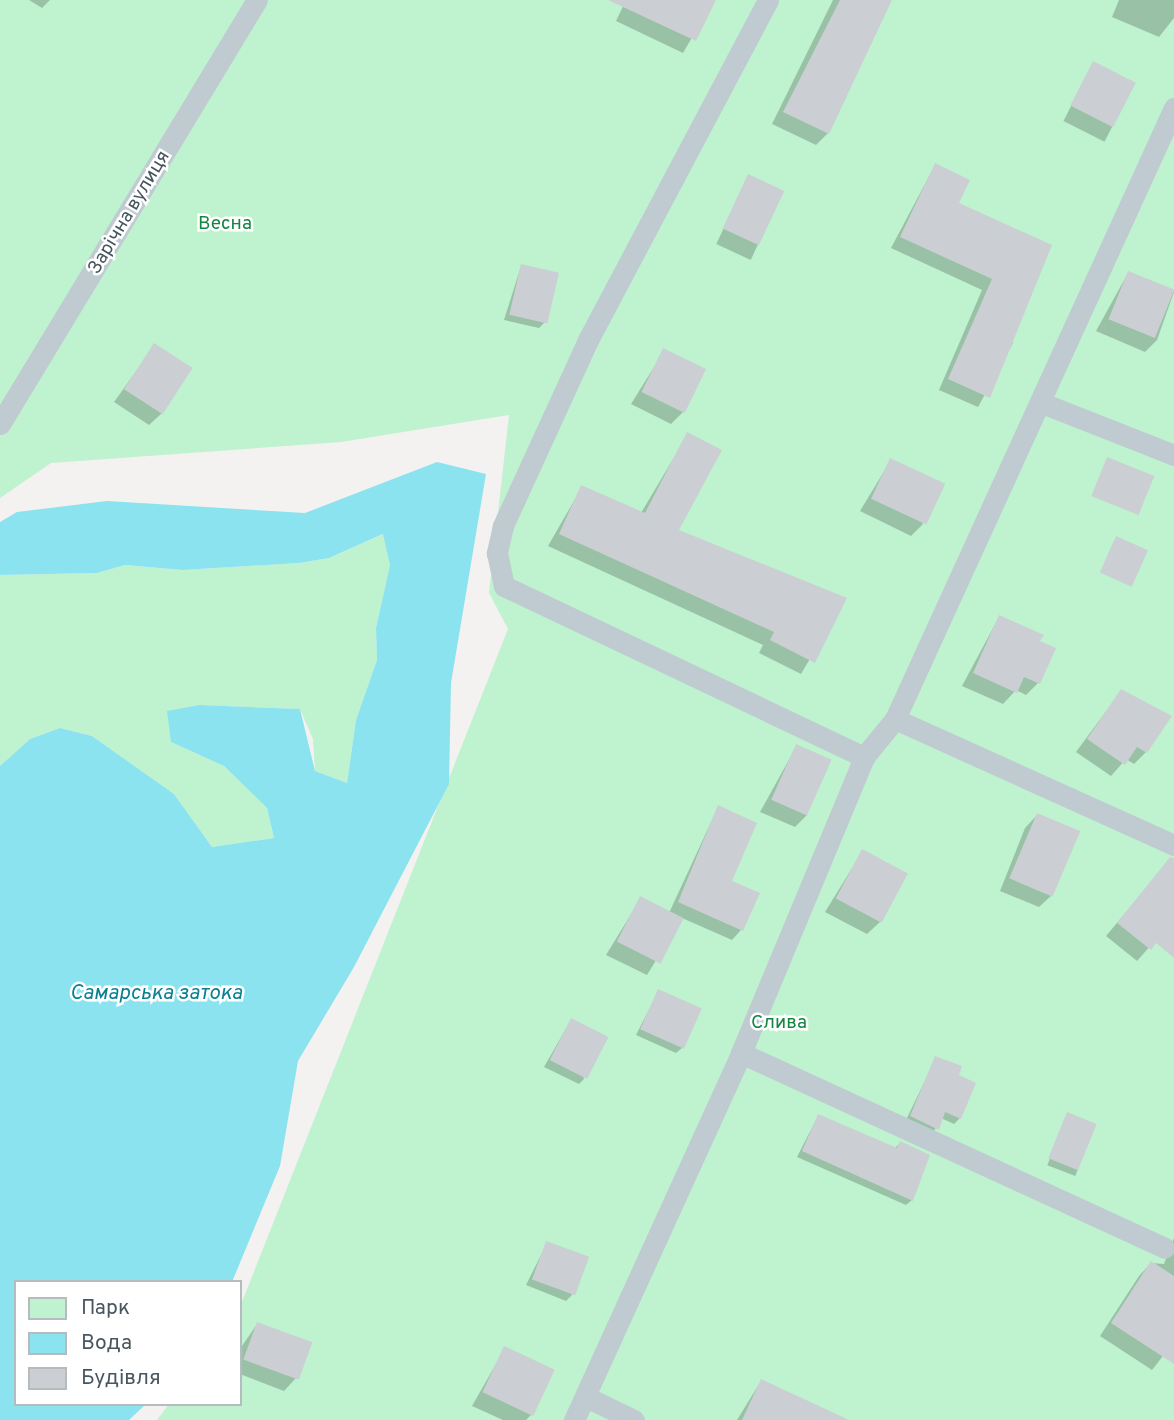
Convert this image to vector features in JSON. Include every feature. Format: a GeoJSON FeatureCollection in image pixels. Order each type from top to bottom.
{"type":"FeatureCollection","features":[{"type":"Feature","properties":{"kind":"lane","name":"Зарічна вулиця"},"geometry":{"type":"LineString","coordinates":[[0,424],[257,0]]}},
{"type":"Feature","properties":{"kind":"lane"},"geometry":{"type":"LineString","coordinates":[[768,0],[589,340],[503,526],[497,553],[504,586],[864,757]]}},
{"type":"Feature","properties":{"kind":"lane"},"geometry":{"type":"LineString","coordinates":[[574,1420],[741,1053],[864,757],[895,719],[1042,403],[1174,108]]}},
{"type":"Feature","properties":{"kind":"lane"},"geometry":{"type":"LineString","coordinates":[[1042,403],[1174,455]]}},
{"type":"Feature","properties":{"kind":"lane"},"geometry":{"type":"LineString","coordinates":[[895,719],[1174,845]]}},
{"type":"Feature","properties":{"kind":"lane"},"geometry":{"type":"LineString","coordinates":[[741,1053],[1164,1248]]}},
{"type":"Feature","properties":{"kind":"lane"},"geometry":{"type":"LineString","coordinates":[[586,1397],[634,1420]]}},
{"type":"Feature","properties":{"kind":"green space","name":"Слива"},"geometry":{"type":"Polygon","coordinates":[[[0,0],[1174,0],[1174,1420],[157,1420],[168,1406],[242,1406],[242,1302],[508,629],[489,593],[509,415],[341,442],[51,463],[0,498],[0,0]]]}},
{"type":"Feature","properties":{"kind":"green space"},"geometry":{"type":"Polygon","coordinates":[[[384,534],[390,565],[376,628],[377,660],[356,720],[347,783],[315,771],[313,739],[300,709],[200,705],[171,742],[224,766],[267,808],[274,838],[212,847],[174,794],[92,736],[60,728],[30,739],[0,766],[0,575],[97,573],[125,565],[183,570],[299,563],[329,558],[384,534]]]}},
{"type":"Feature","properties":{"kind":"water","name":"Самарська затока"},"geometry":{"type":"Polygon","coordinates":[[[437,462],[486,474],[451,683],[449,784],[354,967],[298,1061],[280,1166],[233,1280],[14,1280],[14,1406],[144,1406],[129,1420],[0,1420],[0,766],[30,739],[60,728],[92,736],[174,794],[212,847],[274,838],[267,808],[224,766],[171,742],[167,711],[200,705],[300,709],[315,771],[347,783],[356,720],[377,660],[376,628],[390,565],[383,534],[329,558],[299,563],[183,570],[125,565],[97,573],[0,575],[0,522],[17,512],[107,501],[305,513],[437,462]]]}},
{"type":"Feature","properties":{"kind":"building"},"geometry":{"type":"Polygon","coordinates":[[[608,0],[716,0],[696,41],[608,0]]]}},
{"type":"Feature","properties":{"kind":"building"},"geometry":{"type":"Polygon","coordinates":[[[840,0],[892,0],[829,134],[783,112],[840,0]]]}},
{"type":"Feature","properties":{"kind":"building"},"geometry":{"type":"Polygon","coordinates":[[[1093,61],[1136,83],[1113,127],[1070,106],[1093,61]]]}},
{"type":"Feature","properties":{"kind":"building"},"geometry":{"type":"Polygon","coordinates":[[[935,163],[970,180],[959,203],[1052,245],[990,398],[948,379],[992,279],[900,237],[935,163]]]}},
{"type":"Feature","properties":{"kind":"building"},"geometry":{"type":"Polygon","coordinates":[[[748,174],[784,191],[759,245],[723,228],[748,174]]]}},
{"type":"Feature","properties":{"kind":"building"},"geometry":{"type":"Polygon","coordinates":[[[521,264],[559,273],[547,323],[509,315],[521,264]]]}},
{"type":"Feature","properties":{"kind":"building"},"geometry":{"type":"Polygon","coordinates":[[[1128,271],[1174,290],[1155,338],[1109,319],[1128,271]]]}},
{"type":"Feature","properties":{"kind":"building"},"geometry":{"type":"Polygon","coordinates":[[[154,343],[193,368],[163,414],[124,389],[154,343]]]}},
{"type":"Feature","properties":{"kind":"building"},"geometry":{"type":"Polygon","coordinates":[[[663,348],[706,369],[685,413],[642,392],[663,348]]]}},
{"type":"Feature","properties":{"kind":"building"},"geometry":{"type":"Polygon","coordinates":[[[687,432],[722,450],[679,530],[847,598],[815,663],[770,640],[774,632],[559,534],[581,485],[645,513],[687,432]]]}},
{"type":"Feature","properties":{"kind":"building"},"geometry":{"type":"Polygon","coordinates":[[[1107,457],[1154,476],[1139,515],[1091,496],[1107,457]]]}},
{"type":"Feature","properties":{"kind":"building"},"geometry":{"type":"Polygon","coordinates":[[[890,458],[945,484],[926,525],[871,499],[890,458]]]}},
{"type":"Feature","properties":{"kind":"building"},"geometry":{"type":"Polygon","coordinates":[[[1116,536],[1148,550],[1132,587],[1100,573],[1116,536]]]}},
{"type":"Feature","properties":{"kind":"building"},"geometry":{"type":"Polygon","coordinates":[[[999,615],[1044,635],[1040,641],[1056,648],[1040,684],[1024,677],[1017,693],[973,673],[999,615]]]}},
{"type":"Feature","properties":{"kind":"building"},"geometry":{"type":"Polygon","coordinates":[[[1121,689],[1172,716],[1147,753],[1137,747],[1125,765],[1087,739],[1121,689]]]}},
{"type":"Feature","properties":{"kind":"building"},"geometry":{"type":"Polygon","coordinates":[[[796,744],[832,760],[807,816],[771,800],[796,744]]]}},
{"type":"Feature","properties":{"kind":"building"},"geometry":{"type":"Polygon","coordinates":[[[718,805],[757,823],[732,881],[760,893],[743,931],[678,902],[718,805]]]}},
{"type":"Feature","properties":{"kind":"building"},"geometry":{"type":"Polygon","coordinates":[[[1037,813],[1080,831],[1053,897],[1009,878],[1037,813]]]}},
{"type":"Feature","properties":{"kind":"building"},"geometry":{"type":"Polygon","coordinates":[[[862,849],[908,873],[882,923],[836,898],[862,849]]]}},
{"type":"Feature","properties":{"kind":"building"},"geometry":{"type":"Polygon","coordinates":[[[1170,857],[1174,858],[1174,958],[1156,943],[1151,950],[1117,923],[1170,857]]]}},
{"type":"Feature","properties":{"kind":"building"},"geometry":{"type":"Polygon","coordinates":[[[640,896],[684,918],[661,964],[617,941],[640,896]]]}},
{"type":"Feature","properties":{"kind":"building"},"geometry":{"type":"Polygon","coordinates":[[[658,989],[702,1009],[684,1049],[640,1029],[658,989]]]}},
{"type":"Feature","properties":{"kind":"building"},"geometry":{"type":"Polygon","coordinates":[[[571,1018],[608,1037],[587,1079],[550,1060],[571,1018]]]}},
{"type":"Feature","properties":{"kind":"building"},"geometry":{"type":"Polygon","coordinates":[[[935,1056],[962,1066],[959,1075],[976,1083],[961,1119],[945,1112],[939,1130],[910,1116],[935,1056]]]}},
{"type":"Feature","properties":{"kind":"building"},"geometry":{"type":"Polygon","coordinates":[[[1067,1112],[1097,1124],[1078,1170],[1048,1158],[1067,1112]]]}},
{"type":"Feature","properties":{"kind":"building"},"geometry":{"type":"Polygon","coordinates":[[[818,1114],[897,1148],[900,1141],[930,1155],[913,1201],[802,1151],[818,1114]]]}},
{"type":"Feature","properties":{"kind":"building"},"geometry":{"type":"Polygon","coordinates":[[[546,1241],[589,1257],[575,1295],[532,1280],[546,1241]]]}},
{"type":"Feature","properties":{"kind":"building"},"geometry":{"type":"Polygon","coordinates":[[[1151,1261],[1174,1276],[1174,1364],[1111,1323],[1151,1261]]]}},
{"type":"Feature","properties":{"kind":"building"},"geometry":{"type":"Polygon","coordinates":[[[257,1322],[312,1342],[299,1380],[243,1360],[257,1322]]]}},
{"type":"Feature","properties":{"kind":"building"},"geometry":{"type":"Polygon","coordinates":[[[504,1346],[555,1370],[533,1416],[482,1392],[504,1346]]]}},
{"type":"Feature","properties":{"kind":"building"},"geometry":{"type":"Polygon","coordinates":[[[761,1379],[849,1420],[742,1420],[761,1379]]]}},
{"type":"Feature","properties":{"kind":"park label","name":"Весна"},"geometry":{"type":"Point","coordinates":[225,225]}}]}
